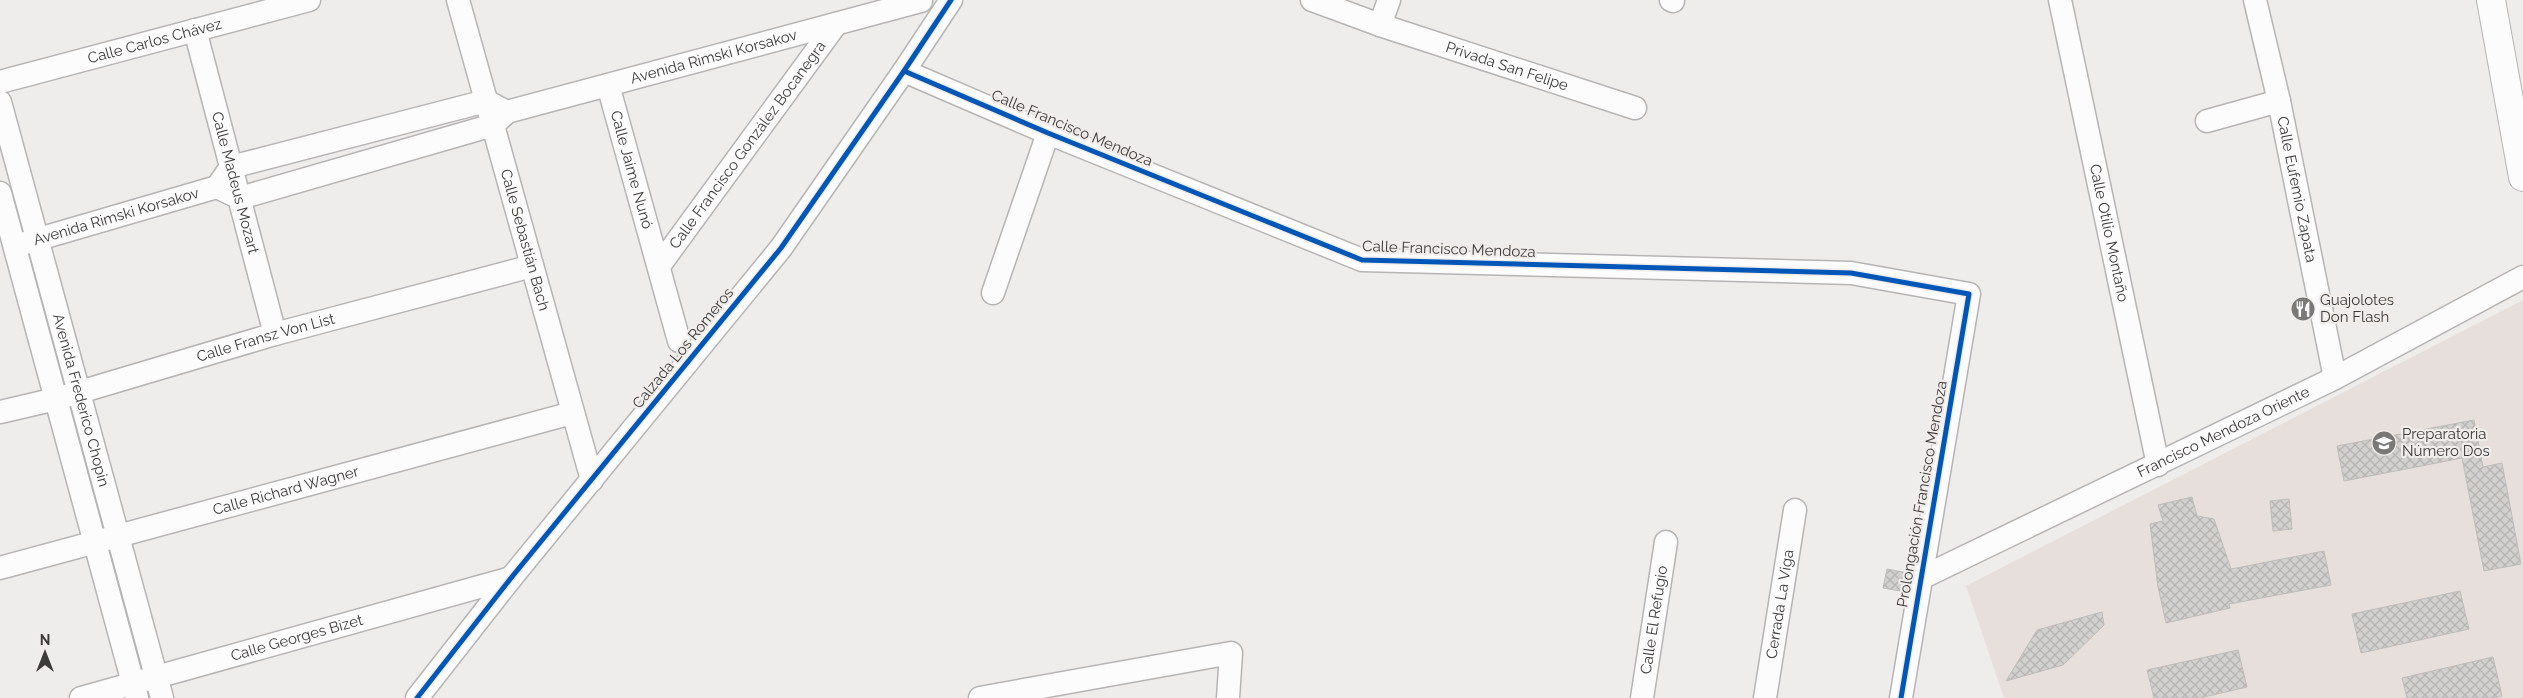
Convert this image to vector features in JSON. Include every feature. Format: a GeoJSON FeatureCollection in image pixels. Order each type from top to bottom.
{"type":"FeatureCollection","features":[{"type":"Feature","properties":{"kind":"main road"},"geometry":{"type":"LineString","coordinates":[[2490,0],[2523,177]]}},
{"type":"Feature","properties":{"kind":"street","name":"Calle Carlos Chávez"},"geometry":{"type":"LineString","coordinates":[[0,82],[309,0]]}},
{"type":"Feature","properties":{"kind":"street","name":"Calle Sebastián Bach"},"geometry":{"type":"LineString","coordinates":[[458,0],[486,101],[500,119],[532,266],[592,480]]}},
{"type":"Feature","properties":{"kind":"street","name":"Calzada Los Romeros"},"geometry":{"type":"LineString","coordinates":[[417,698],[512,578],[781,248],[904,71],[950,0]]}},
{"type":"Feature","properties":{"kind":"street","name":"Privada San Felipe"},"geometry":{"type":"LineString","coordinates":[[1312,0],[1380,25],[1635,108]]}},
{"type":"Feature","properties":{"kind":"street"},"geometry":{"type":"LineString","coordinates":[[1380,25],[1389,0]]}},
{"type":"Feature","properties":{"kind":"street","name":"Calle Otilio Montaño"},"geometry":{"type":"LineString","coordinates":[[2060,0],[2158,465]]}},
{"type":"Feature","properties":{"kind":"street","name":"Calle Eufemio Zapata"},"geometry":{"type":"LineString","coordinates":[[2255,0],[2279,101],[2335,378]]}},
{"type":"Feature","properties":{"kind":"street","name":"Avenida Rimski Korsakov"},"geometry":{"type":"LineString","coordinates":[[217,187],[240,198],[408,149],[608,86],[921,1]]}},
{"type":"Feature","properties":{"kind":"street","name":"Calle Francisco González Bocanegra"},"geometry":{"type":"LineString","coordinates":[[659,266],[836,24]]}},
{"type":"Feature","properties":{"kind":"street","name":"Calle Madeus Mozart"},"geometry":{"type":"LineString","coordinates":[[195,30],[275,334]]}},
{"type":"Feature","properties":{"kind":"street","name":"Calle Francisco Mendoza"},"geometry":{"type":"LineString","coordinates":[[904,71],[1048,133],[1362,260],[1850,273],[1968,294]]}},
{"type":"Feature","properties":{"kind":"street","name":"Calle Jaime Nunó"},"geometry":{"type":"LineString","coordinates":[[608,86],[679,340]]}},
{"type":"Feature","properties":{"kind":"street"},"geometry":{"type":"LineString","coordinates":[[231,167],[486,101]]}},
{"type":"Feature","properties":{"kind":"street"},"geometry":{"type":"LineString","coordinates":[[2207,121],[2279,101]]}},
{"type":"Feature","properties":{"kind":"street","name":"Avenida Frederico Chopin"},"geometry":{"type":"LineString","coordinates":[[0,102],[39,239],[160,688]]}},
{"type":"Feature","properties":{"kind":"street"},"geometry":{"type":"LineString","coordinates":[[400,123],[408,149]]}},
{"type":"Feature","properties":{"kind":"street"},"geometry":{"type":"LineString","coordinates":[[993,293],[1048,133]]}},
{"type":"Feature","properties":{"kind":"street","name":"Avenida Rimski Korsakov"},"geometry":{"type":"LineString","coordinates":[[14,246],[217,187],[231,167]]}},
{"type":"Feature","properties":{"kind":"street","name":"Avenida Frederico Chopin"},"geometry":{"type":"LineString","coordinates":[[0,193],[135,691]]}},
{"type":"Feature","properties":{"kind":"street","name":"Calle Fransz Von List"},"geometry":{"type":"LineString","coordinates":[[0,412],[56,399],[275,334],[532,266]]}},
{"type":"Feature","properties":{"kind":"street","name":"Francisco Mendoza Oriente"},"geometry":{"type":"LineString","coordinates":[[1919,580],[2335,378],[2523,277]]}},
{"type":"Feature","properties":{"kind":"street","name":"Prolongación Francisco Mendoza"},"geometry":{"type":"LineString","coordinates":[[1901,698],[1919,580],[1968,294]]}},
{"type":"Feature","properties":{"kind":"street","name":"Calle Richard Wagner"},"geometry":{"type":"LineString","coordinates":[[0,568],[118,534],[572,413]]}},
{"type":"Feature","properties":{"kind":"street","name":"Cerrada La Viga"},"geometry":{"type":"LineString","coordinates":[[1765,698],[1795,510]]}},
{"type":"Feature","properties":{"kind":"street","name":"Calle El Refugio"},"geometry":{"type":"LineString","coordinates":[[1642,698],[1666,542]]}},
{"type":"Feature","properties":{"kind":"street","name":"Calle Georges Bizet"},"geometry":{"type":"LineString","coordinates":[[81,698],[160,688],[512,578]]}},
{"type":"Feature","properties":{"kind":"street"},"geometry":{"type":"LineString","coordinates":[[980,698],[1231,653],[1228,698]]}},
{"type":"Feature","properties":{"kind":"shaded area","name":"Preparatoria Número Dos"},"geometry":{"type":"Polygon","coordinates":[[[2523,300],[2523,698],[2004,698],[1966,586],[2523,300]]]}},
{"type":"Feature","properties":{"kind":"building"},"geometry":{"type":"Polygon","coordinates":[[[2474,420],[2483,467],[2502,463],[2521,564],[2484,571],[2462,458],[2344,481],[2337,446],[2474,420]]]}},
{"type":"Feature","properties":{"kind":"building"},"geometry":{"type":"Polygon","coordinates":[[[2192,497],[2197,516],[2214,519],[2231,569],[2324,551],[2331,585],[2229,604],[2230,608],[2166,623],[2158,587],[2150,524],[2163,521],[2158,505],[2192,497]]]}},
{"type":"Feature","properties":{"kind":"building"},"geometry":{"type":"Polygon","coordinates":[[[2289,499],[2292,529],[2273,531],[2270,501],[2289,499]]]}},
{"type":"Feature","properties":{"kind":"building"},"geometry":{"type":"Polygon","coordinates":[[[1887,569],[1908,573],[1906,592],[1883,588],[1887,569]]]}},
{"type":"Feature","properties":{"kind":"building"},"geometry":{"type":"Polygon","coordinates":[[[2460,591],[2469,629],[2361,653],[2352,614],[2460,591]]]}},
{"type":"Feature","properties":{"kind":"building"},"geometry":{"type":"Polygon","coordinates":[[[2102,612],[2104,625],[2063,665],[2006,681],[2037,630],[2102,612]]]}},
{"type":"Feature","properties":{"kind":"building"},"geometry":{"type":"Polygon","coordinates":[[[2238,650],[2247,687],[2200,698],[2154,698],[2147,670],[2238,650]]]}},
{"type":"Feature","properties":{"kind":"building"},"geometry":{"type":"Polygon","coordinates":[[[2493,657],[2502,696],[2493,698],[2407,698],[2402,678],[2493,657]]]}},
{"type":"Feature","properties":{"kind":"cycle path"},"geometry":{"type":"LineString","coordinates":[[417,698],[511,578],[781,248],[951,0]]}},
{"type":"Feature","properties":{"kind":"cycle path"},"geometry":{"type":"LineString","coordinates":[[904,71],[1048,133],[1362,260],[1851,273],[1969,294],[1901,698]]}},
{"type":"Feature","properties":{"kind":"place","name":"Guajolotes Don Flash"},"geometry":{"type":"Point","coordinates":[2303,309]}},
{"type":"Feature","properties":{"kind":"place","name":"Preparatoria Número Dos"},"geometry":{"type":"Point","coordinates":[2384,443]}}]}
